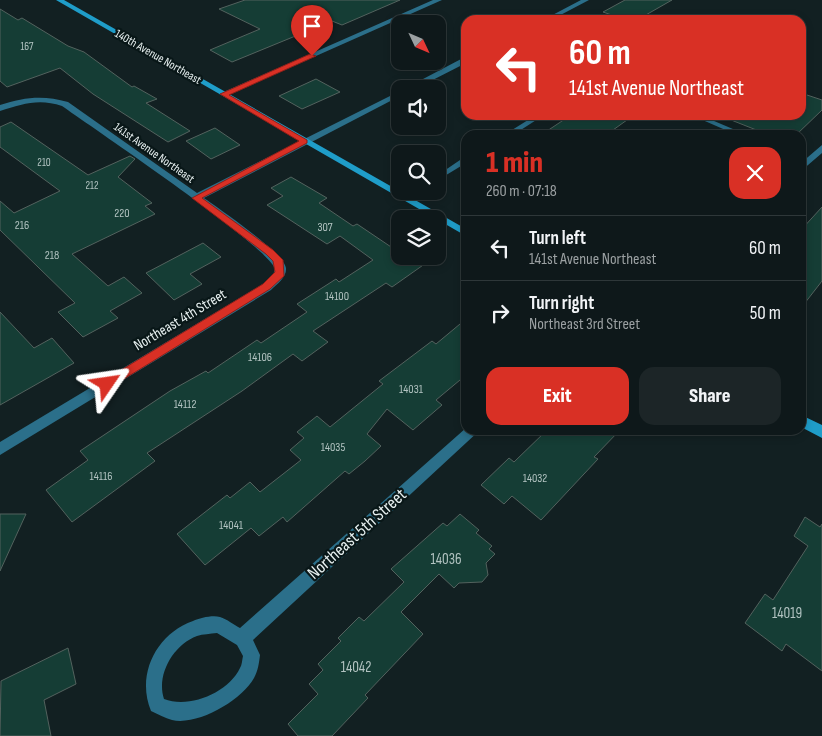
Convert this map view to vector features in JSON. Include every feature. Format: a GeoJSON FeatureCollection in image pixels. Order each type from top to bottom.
{"type":"FeatureCollection","features":[{"type":"Feature","properties":{"kind":"street","name":"140th Avenue Northeast"},"geometry":{"type":"LineString","coordinates":[[60,0],[391,190]]}},
{"type":"Feature","properties":{"kind":"street"},"geometry":{"type":"LineString","coordinates":[[223,94],[440,0]]}},
{"type":"Feature","properties":{"kind":"street"},"geometry":{"type":"LineString","coordinates":[[556,15],[586,0]]}},
{"type":"Feature","properties":{"kind":"street"},"geometry":{"type":"LineString","coordinates":[[426,80],[461,62]]}},
{"type":"Feature","properties":{"kind":"street","name":"141st Avenue Northeast"},"geometry":{"type":"LineString","coordinates":[[0,108],[31,98],[41,98],[65,104],[196,198],[278,260],[280,273],[274,279]]}},
{"type":"Feature","properties":{"kind":"street"},"geometry":{"type":"LineString","coordinates":[[196,198],[391,98]]}},
{"type":"Feature","properties":{"kind":"street"},"geometry":{"type":"LineString","coordinates":[[806,161],[822,148]]}},
{"type":"Feature","properties":{"kind":"street","name":"140th Avenue Northeast"},"geometry":{"type":"LineString","coordinates":[[408,200],[461,230]]}},
{"type":"Feature","properties":{"kind":"street","name":"Northeast 4th Street"},"geometry":{"type":"LineString","coordinates":[[0,449],[266,287],[274,279]]}},
{"type":"Feature","properties":{"kind":"street"},"geometry":{"type":"LineString","coordinates":[[806,423],[822,432]]}},
{"type":"Feature","properties":{"kind":"street","name":"Northeast 5th Street"},"geometry":{"type":"LineString","coordinates":[[242,638],[467,435]]}},
{"type":"Feature","properties":{"kind":"street"},"geometry":{"type":"LineString","coordinates":[[193,727],[185,727],[171,722],[160,712],[154,698],[153,683],[156,666],[164,652],[176,639],[189,630],[218,625],[231,630],[242,638],[248,651],[251,665],[249,681],[242,697],[231,711],[224,716]]}},
{"type":"Feature","properties":{"kind":"lane"},"geometry":{"type":"LineString","coordinates":[[516,130],[533,120]]}},
{"type":"Feature","properties":{"kind":"lane"},"geometry":{"type":"LineString","coordinates":[[706,120],[731,130]]}},
{"type":"Feature","properties":{"kind":"lane"},"geometry":{"type":"LineString","coordinates":[[446,173],[461,163]]}},
{"type":"Feature","properties":{"kind":"building"},"geometry":{"type":"Polygon","coordinates":[[[245,0],[400,0],[342,25],[332,21],[232,62],[210,50],[260,29],[219,9],[245,0]]]}},
{"type":"Feature","properties":{"kind":"building"},"geometry":{"type":"Polygon","coordinates":[[[625,0],[672,0],[646,15],[612,15],[603,12],[625,0]]]}},
{"type":"Feature","properties":{"kind":"building"},"geometry":{"type":"Polygon","coordinates":[[[0,9],[18,20],[22,18],[68,46],[84,52],[132,87],[134,86],[157,99],[146,103],[190,131],[168,142],[93,94],[60,68],[7,87],[0,81],[0,9]]]}},
{"type":"Feature","properties":{"kind":"building"},"geometry":{"type":"Polygon","coordinates":[[[316,79],[340,92],[302,109],[279,96],[316,79]]]}},
{"type":"Feature","properties":{"kind":"building"},"geometry":{"type":"Polygon","coordinates":[[[806,95],[822,100],[822,110],[801,130],[756,130],[731,120],[806,120],[806,95]]]}},
{"type":"Feature","properties":{"kind":"building"},"geometry":{"type":"Polygon","coordinates":[[[564,120],[627,120],[613,130],[548,130],[564,120]]]}},
{"type":"Feature","properties":{"kind":"building"},"geometry":{"type":"Polygon","coordinates":[[[11,122],[88,175],[130,156],[135,159],[118,177],[152,203],[145,206],[155,214],[72,254],[108,286],[124,277],[142,293],[110,311],[118,318],[83,337],[58,312],[75,303],[0,230],[0,201],[14,213],[60,191],[0,147],[0,127],[11,122]]]}},
{"type":"Feature","properties":{"kind":"building"},"geometry":{"type":"Polygon","coordinates":[[[215,128],[240,145],[211,159],[186,141],[215,128]]]}},
{"type":"Feature","properties":{"kind":"building"},"geometry":{"type":"Polygon","coordinates":[[[291,177],[327,198],[319,203],[353,226],[357,224],[391,247],[391,265],[423,265],[392,287],[386,283],[313,331],[328,342],[302,361],[293,354],[242,391],[147,453],[155,461],[72,522],[46,490],[88,460],[80,451],[170,391],[206,371],[208,373],[257,340],[261,343],[307,312],[297,304],[336,279],[339,282],[373,260],[340,236],[327,244],[267,205],[283,196],[271,188],[291,177]]]}},
{"type":"Feature","properties":{"kind":"building"},"geometry":{"type":"Polygon","coordinates":[[[822,207],[822,281],[806,302],[806,225],[822,207]]]}},
{"type":"Feature","properties":{"kind":"building"},"geometry":{"type":"Polygon","coordinates":[[[203,243],[221,257],[190,274],[202,284],[174,300],[146,273],[203,243]]]}},
{"type":"Feature","properties":{"kind":"building"},"geometry":{"type":"Polygon","coordinates":[[[0,312],[34,348],[52,338],[74,363],[0,405],[0,312]]]}},
{"type":"Feature","properties":{"kind":"building"},"geometry":{"type":"Polygon","coordinates":[[[461,323],[461,379],[436,400],[442,405],[413,430],[387,409],[367,434],[381,446],[365,461],[349,474],[345,471],[287,522],[283,517],[259,536],[251,528],[205,565],[177,534],[227,495],[230,498],[250,482],[260,492],[301,460],[290,450],[304,438],[297,432],[317,416],[330,427],[383,384],[379,381],[432,341],[436,344],[461,323]]]}},
{"type":"Feature","properties":{"kind":"building"},"geometry":{"type":"Polygon","coordinates":[[[542,435],[615,435],[594,457],[598,459],[541,520],[512,496],[504,504],[481,485],[509,458],[514,462],[542,435]]]}},
{"type":"Feature","properties":{"kind":"building"},"geometry":{"type":"Polygon","coordinates":[[[0,514],[26,514],[0,571],[0,514]]]}},
{"type":"Feature","properties":{"kind":"building"},"geometry":{"type":"Polygon","coordinates":[[[460,514],[479,530],[476,533],[492,546],[489,549],[495,554],[486,563],[488,575],[482,582],[459,583],[454,588],[439,574],[401,612],[423,634],[365,695],[368,698],[332,736],[298,736],[288,724],[318,694],[309,684],[323,670],[318,664],[341,641],[338,638],[359,617],[364,621],[404,582],[391,569],[443,523],[447,526],[460,514]]]}},
{"type":"Feature","properties":{"kind":"building"},"geometry":{"type":"Polygon","coordinates":[[[805,517],[820,527],[822,524],[822,671],[786,644],[782,651],[745,623],[765,594],[773,600],[808,546],[794,536],[805,517]]]}},
{"type":"Feature","properties":{"kind":"building"},"geometry":{"type":"Polygon","coordinates":[[[68,648],[76,684],[44,700],[51,736],[0,736],[1,681],[68,648]]]}},
{"type":"Feature","properties":{"kind":"route"},"geometry":{"type":"LineString","coordinates":[[107,384],[266,287],[280,273],[281,267],[278,260],[196,198],[281,155],[304,141],[223,94],[312,56]]}}]}
